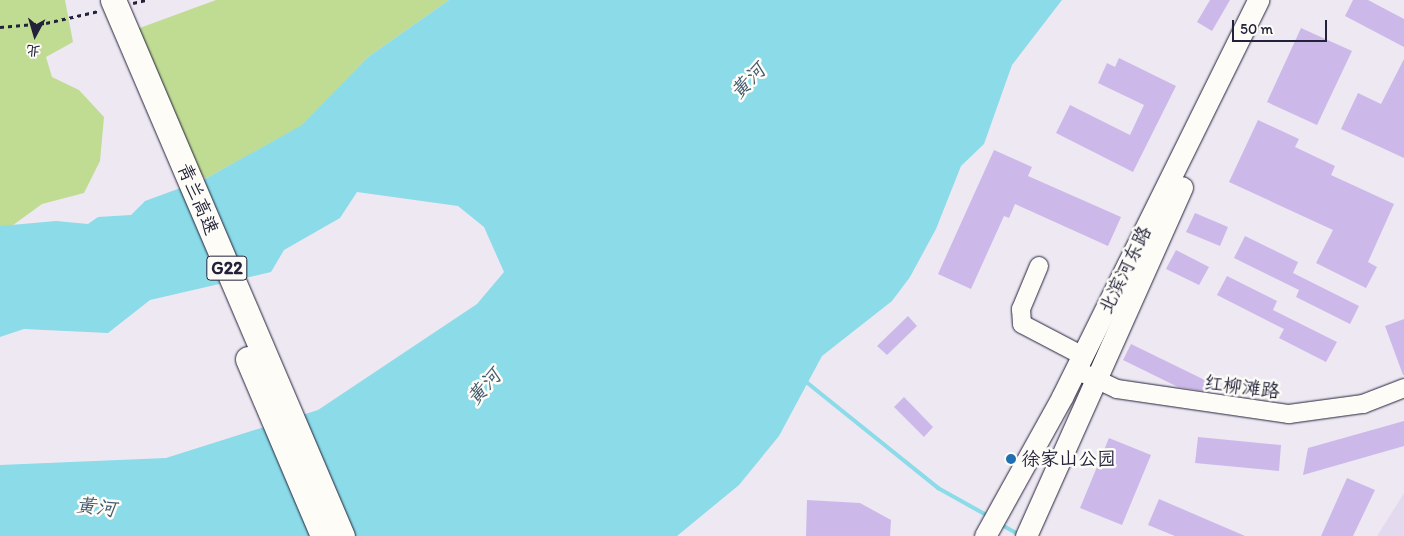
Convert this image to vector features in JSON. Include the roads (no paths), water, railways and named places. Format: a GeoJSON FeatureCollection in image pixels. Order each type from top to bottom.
{"type":"FeatureCollection","features":[{"type":"Feature","properties":{"kind":"highway","name":"青兰高速"},"geometry":{"type":"LineString","coordinates":[[112,3],[323,536]]}},
{"type":"Feature","properties":{"kind":"highway","name":"青兰高速"},"geometry":{"type":"LineString","coordinates":[[112,3],[342,536]]}},
{"type":"Feature","properties":{"kind":"main road","name":"北滨河东路"},"geometry":{"type":"LineString","coordinates":[[987,534],[1079,362],[1258,0]]}},
{"type":"Feature","properties":{"kind":"main road","name":"北滨河东路"},"geometry":{"type":"LineString","coordinates":[[1031,529],[1098,380],[1171,209],[1273,0]]}},
{"type":"Feature","properties":{"kind":"street","name":"红柳滩路"},"geometry":{"type":"LineString","coordinates":[[1039,266],[1021,309],[1022,324],[1079,362],[1098,380],[1176,400],[1289,414],[1354,406],[1404,388]]}},
{"type":"Feature","properties":{"kind":"water","name":"黄河"},"geometry":{"type":"Polygon","coordinates":[[[449,0],[1062,0],[1012,65],[984,144],[961,166],[936,229],[910,277],[892,301],[822,356],[779,436],[739,485],[677,536],[0,536],[0,465],[166,458],[318,410],[477,304],[504,272],[484,227],[458,206],[357,192],[340,218],[284,250],[271,272],[150,300],[108,333],[24,329],[0,337],[0,226],[56,221],[88,224],[98,217],[131,215],[145,201],[205,179],[302,125],[368,57],[449,0]]]}},
{"type":"Feature","properties":{"kind":"waterway"},"geometry":{"type":"LineString","coordinates":[[805,381],[938,488],[988,516]]}},
{"type":"Feature","properties":{"kind":"waterway"},"geometry":{"type":"LineString","coordinates":[[1000,524],[1020,535]]}},
{"type":"Feature","properties":{"kind":"place","name":"徐家山公园"},"geometry":{"type":"Point","coordinates":[1011,459]}}]}
